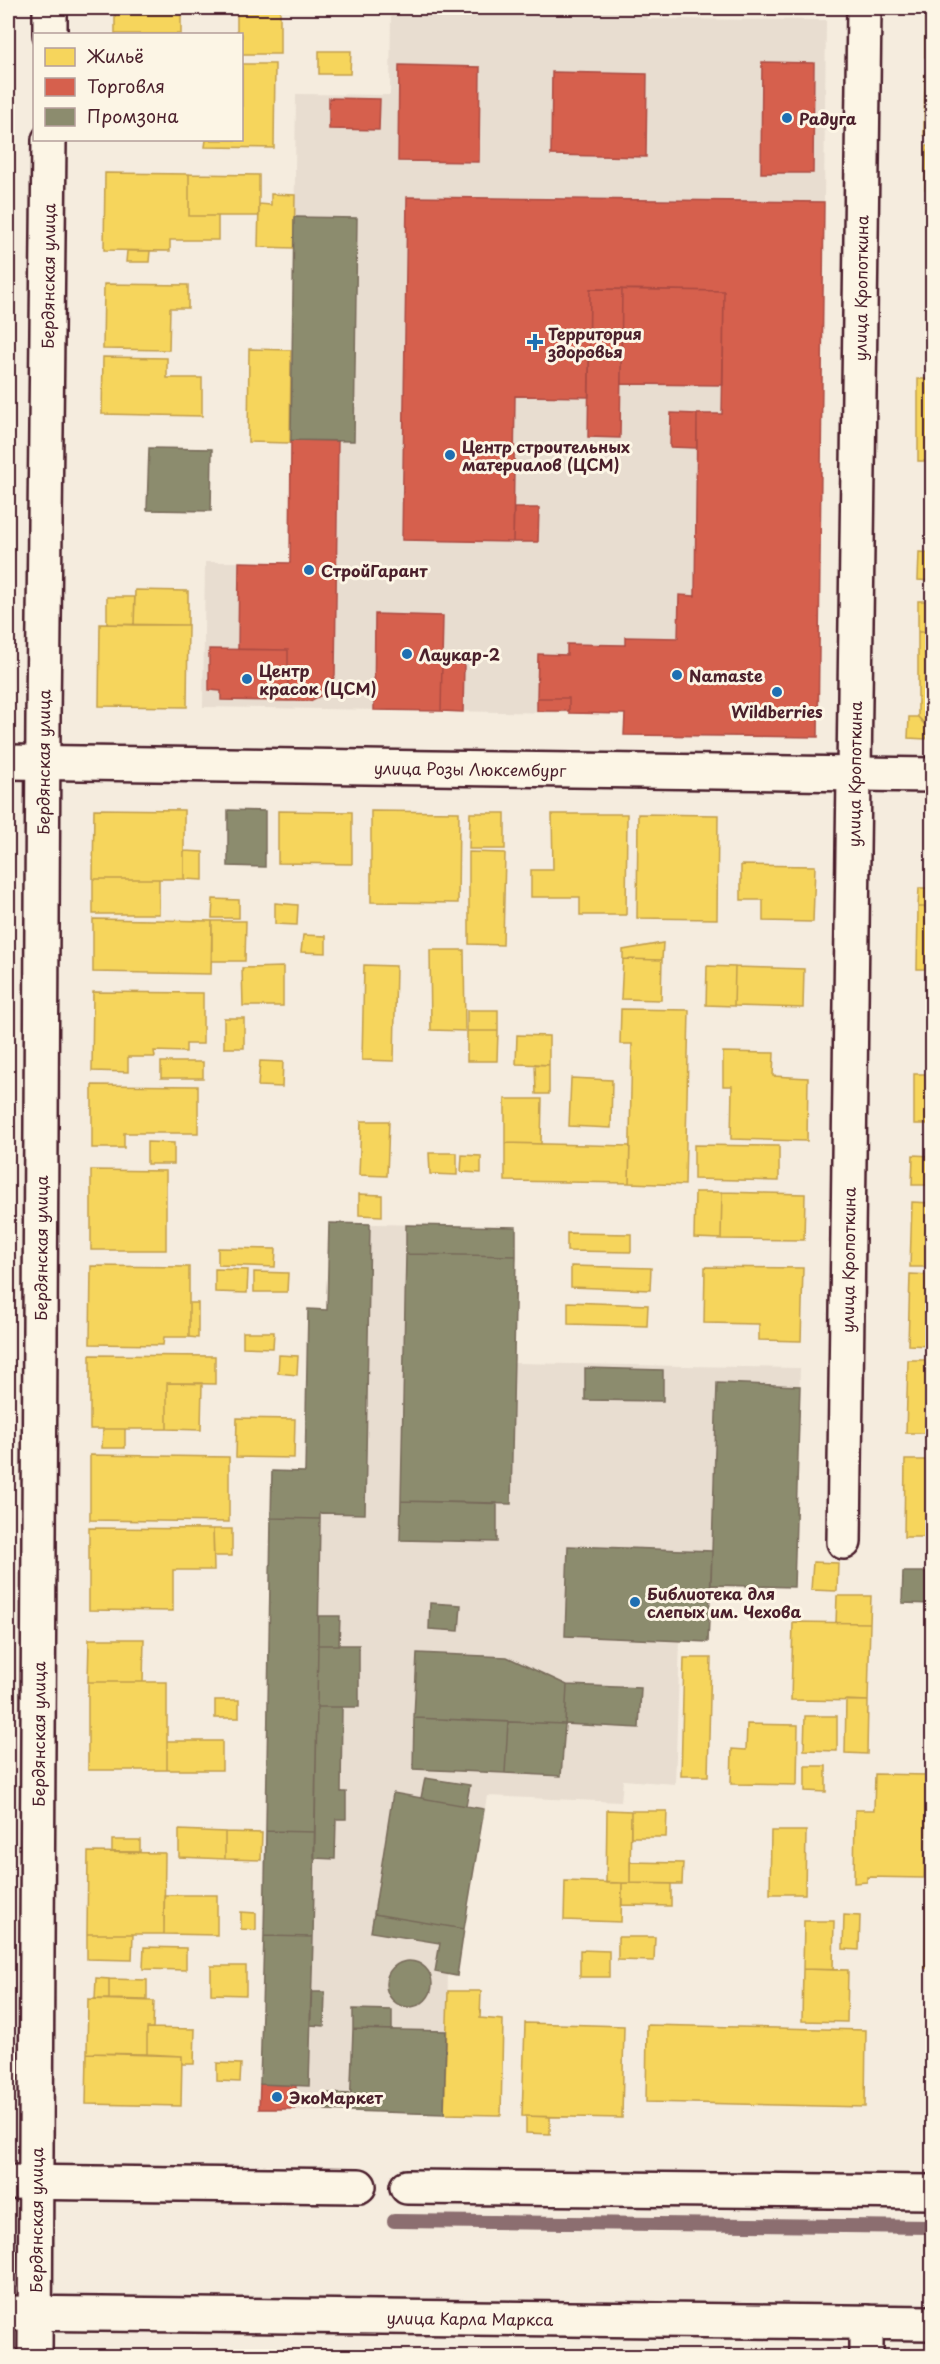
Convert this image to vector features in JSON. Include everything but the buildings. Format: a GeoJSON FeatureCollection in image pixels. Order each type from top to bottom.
{"type":"FeatureCollection","features":[{"type":"Feature","properties":{"kind":"street"},"geometry":{"type":"LineString","coordinates":[[50,33],[51,8]]}},
{"type":"Feature","properties":{"kind":"street","name":"улица Кропоткина"},"geometry":{"type":"LineString","coordinates":[[844,1542],[864,8]]}},
{"type":"Feature","properties":{"kind":"street","name":"Бердянская улица"},"geometry":{"type":"LineString","coordinates":[[35,2356],[21,2313],[43,762],[49,141]]}},
{"type":"Feature","properties":{"kind":"street","name":"улица Розы Люксембург"},"geometry":{"type":"LineString","coordinates":[[8,762],[933,775]]}},
{"type":"Feature","properties":{"kind":"street"},"geometry":{"type":"LineString","coordinates":[[22,2182],[359,2186]]}},
{"type":"Feature","properties":{"kind":"street"},"geometry":{"type":"LineString","coordinates":[[407,2187],[933,2192]]}},
{"type":"Feature","properties":{"kind":"street","name":"улица Карла Маркса"},"geometry":{"type":"LineString","coordinates":[[21,2313],[933,2323]]}},
{"type":"Feature","properties":{"kind":"street"},"geometry":{"type":"LineString","coordinates":[[866,2322],[866,2356]]}},
{"type":"Feature","properties":{"kind":"shaded area"},"geometry":{"type":"Polygon","coordinates":[[[391,8],[648,8],[648,19],[826,20],[818,737],[624,735],[625,714],[203,707],[205,562],[290,562],[296,94],[390,95],[391,8]]]}},
{"type":"Feature","properties":{"kind":"shaded area"},"geometry":{"type":"Polygon","coordinates":[[[329,1223],[516,1227],[514,1363],[800,1368],[794,1587],[711,1585],[708,1642],[680,1641],[675,1784],[623,1780],[621,1802],[487,1796],[457,1976],[448,1975],[444,2114],[259,2109],[272,1471],[305,1472],[308,1309],[327,1310],[329,1223]]]}},
{"type":"Feature","properties":{"kind":"waterway"},"geometry":{"type":"LineString","coordinates":[[394,2221],[932,2227]]}},
{"type":"Feature","properties":{"kind":"place","name":"Радуга"},"geometry":{"type":"Point","coordinates":[787,118]}},
{"type":"Feature","properties":{"kind":"place","name":"Территория здоровья"},"geometry":{"type":"Point","coordinates":[535,342]}},
{"type":"Feature","properties":{"kind":"place","name":"Центр строительных материалов (ЦСМ)"},"geometry":{"type":"Point","coordinates":[450,455]}},
{"type":"Feature","properties":{"kind":"place","name":"СтройГарант"},"geometry":{"type":"Point","coordinates":[309,570]}},
{"type":"Feature","properties":{"kind":"place","name":"Лаукар-2"},"geometry":{"type":"Point","coordinates":[407,654]}},
{"type":"Feature","properties":{"kind":"place","name":"Namaste"},"geometry":{"type":"Point","coordinates":[677,675]}},
{"type":"Feature","properties":{"kind":"place","name":"Центр красок (ЦСМ)"},"geometry":{"type":"Point","coordinates":[247,679]}},
{"type":"Feature","properties":{"kind":"place","name":"Wildberries"},"geometry":{"type":"Point","coordinates":[777,692]}},
{"type":"Feature","properties":{"kind":"place","name":"Библиотека для слепых им. Чехова"},"geometry":{"type":"Point","coordinates":[635,1602]}},
{"type":"Feature","properties":{"kind":"place","name":"ЭкоМаркет"},"geometry":{"type":"Point","coordinates":[277,2097]}}]}
